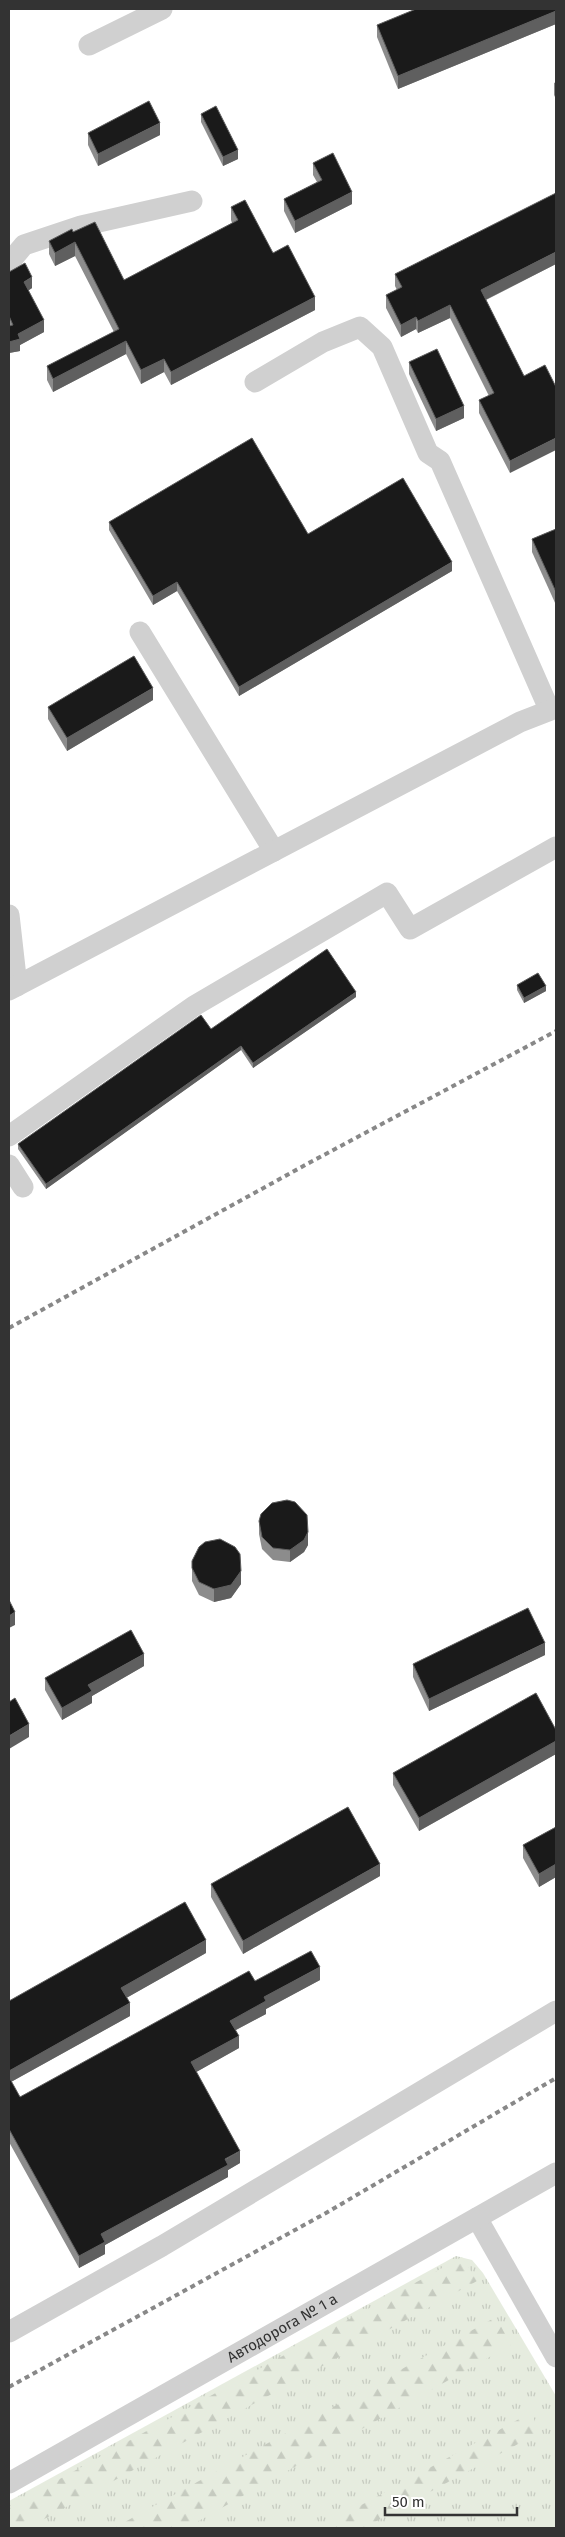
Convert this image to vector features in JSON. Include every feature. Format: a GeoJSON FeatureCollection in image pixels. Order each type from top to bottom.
{"type":"FeatureCollection","features":[{"type":"Feature","properties":{"kind":"street"},"geometry":{"type":"LineString","coordinates":[[89,45],[162,9]]}},
{"type":"Feature","properties":{"kind":"street"},"geometry":{"type":"LineString","coordinates":[[9,263],[24,245],[81,226],[192,201]]}},
{"type":"Feature","properties":{"kind":"street"},"geometry":{"type":"LineString","coordinates":[[9,915],[13,988],[520,722],[553,708],[440,461],[428,453],[382,347],[360,328],[323,342],[255,382]]}},
{"type":"Feature","properties":{"kind":"street"},"geometry":{"type":"LineString","coordinates":[[140,632],[274,851]]}},
{"type":"Feature","properties":{"kind":"street"},"geometry":{"type":"LineString","coordinates":[[9,1136],[194,1006],[387,893],[410,930],[556,847]]}},
{"type":"Feature","properties":{"kind":"street"},"geometry":{"type":"LineString","coordinates":[[9,1164],[23,1187]]}},
{"type":"Feature","properties":{"kind":"street"},"geometry":{"type":"LineString","coordinates":[[9,2332],[162,2246],[556,2011]]}},
{"type":"Feature","properties":{"kind":"street","name":"Автодорога № 1 а"},"geometry":{"type":"LineString","coordinates":[[9,2483],[556,2173]]}},
{"type":"Feature","properties":{"kind":"street"},"geometry":{"type":"LineString","coordinates":[[477,2218],[556,2357]]}},
{"type":"Feature","properties":{"kind":"green space"},"geometry":{"type":"Polygon","coordinates":[[[456,2256],[472,2260],[483,2273],[556,2396],[556,2528],[9,2528],[9,2501],[456,2256]]]}},
{"type":"Feature","properties":{"kind":"green space"},"geometry":{"type":"Polygon","coordinates":[[[462,2257],[477,2281],[28,2528],[9,2528],[9,2507],[462,2257]]]}},
{"type":"Feature","properties":{"kind":"green space"},"geometry":{"type":"Polygon","coordinates":[[[496,2317],[511,2345],[186,2528],[114,2528],[496,2317]]]}},
{"type":"Feature","properties":{"kind":"green space"},"geometry":{"type":"Polygon","coordinates":[[[532,2412],[538,2433],[364,2528],[319,2528],[532,2412]]]}},
{"type":"Feature","properties":{"kind":"building"},"geometry":{"type":"Polygon","coordinates":[[[416,9],[556,9],[556,11],[398,76],[377,25],[416,9]]]}},
{"type":"Feature","properties":{"kind":"building"},"geometry":{"type":"Polygon","coordinates":[[[149,101],[160,123],[98,154],[88,133],[149,101]]]}},
{"type":"Feature","properties":{"kind":"building"},"geometry":{"type":"Polygon","coordinates":[[[216,106],[238,150],[223,157],[201,114],[216,106]]]}},
{"type":"Feature","properties":{"kind":"building"},"geometry":{"type":"Polygon","coordinates":[[[333,153],[352,192],[295,221],[284,199],[322,180],[313,163],[333,153]]]}},
{"type":"Feature","properties":{"kind":"building"},"geometry":{"type":"Polygon","coordinates":[[[556,193],[556,252],[481,290],[524,376],[545,365],[556,387],[556,438],[510,461],[479,400],[494,393],[450,305],[418,321],[416,317],[401,325],[386,295],[402,287],[395,274],[556,193]]]}},
{"type":"Feature","properties":{"kind":"building"},"geometry":{"type":"Polygon","coordinates":[[[245,200],[273,253],[288,245],[315,297],[171,372],[164,359],[141,370],[126,341],[53,379],[47,366],[119,329],[75,242],[55,253],[49,241],[72,229],[73,232],[95,222],[124,280],[238,220],[231,207],[245,200]]]}},
{"type":"Feature","properties":{"kind":"building"},"geometry":{"type":"Polygon","coordinates":[[[25,263],[32,277],[24,282],[44,320],[18,334],[20,339],[9,342],[9,326],[13,325],[9,316],[9,272],[25,263]]]}},
{"type":"Feature","properties":{"kind":"building"},"geometry":{"type":"Polygon","coordinates":[[[437,349],[464,406],[436,419],[409,362],[437,349]]]}},
{"type":"Feature","properties":{"kind":"building"},"geometry":{"type":"Polygon","coordinates":[[[252,438],[308,534],[403,478],[452,562],[239,687],[177,582],[153,596],[109,522],[252,438]]]}},
{"type":"Feature","properties":{"kind":"building"},"geometry":{"type":"Polygon","coordinates":[[[556,529],[556,592],[532,539],[556,529]]]}},
{"type":"Feature","properties":{"kind":"building"},"geometry":{"type":"Polygon","coordinates":[[[134,656],[153,688],[67,738],[48,707],[134,656]]]}},
{"type":"Feature","properties":{"kind":"building"},"geometry":{"type":"Polygon","coordinates":[[[327,949],[356,992],[253,1063],[241,1046],[46,1184],[18,1144],[201,1015],[211,1029],[327,949]]]}},
{"type":"Feature","properties":{"kind":"building"},"geometry":{"type":"Polygon","coordinates":[[[538,973],[546,986],[524,998],[517,985],[538,973]]]}},
{"type":"Feature","properties":{"kind":"building"},"geometry":{"type":"Polygon","coordinates":[[[287,1500],[295,1502],[307,1515],[308,1532],[304,1540],[290,1550],[273,1548],[262,1537],[259,1521],[261,1514],[272,1503],[287,1500]]]}},
{"type":"Feature","properties":{"kind":"building"},"geometry":{"type":"Polygon","coordinates":[[[220,1539],[235,1547],[240,1554],[241,1571],[231,1585],[214,1589],[199,1582],[192,1568],[192,1561],[199,1547],[205,1542],[220,1539]]]}},
{"type":"Feature","properties":{"kind":"building"},"geometry":{"type":"Polygon","coordinates":[[[9,1600],[15,1612],[9,1616],[9,1600]]]}},
{"type":"Feature","properties":{"kind":"building"},"geometry":{"type":"Polygon","coordinates":[[[528,1608],[545,1643],[429,1699],[413,1664],[528,1608]]]}},
{"type":"Feature","properties":{"kind":"building"},"geometry":{"type":"Polygon","coordinates":[[[131,1630],[144,1654],[88,1685],[92,1691],[62,1708],[45,1678],[131,1630]]]}},
{"type":"Feature","properties":{"kind":"building"},"geometry":{"type":"Polygon","coordinates":[[[536,1693],[556,1730],[556,1741],[419,1818],[393,1773],[536,1693]]]}},
{"type":"Feature","properties":{"kind":"building"},"geometry":{"type":"Polygon","coordinates":[[[15,1698],[29,1724],[9,1736],[9,1702],[15,1698]]]}},
{"type":"Feature","properties":{"kind":"building"},"geometry":{"type":"Polygon","coordinates":[[[348,1807],[380,1864],[243,1941],[211,1884],[348,1807]]]}},
{"type":"Feature","properties":{"kind":"building"},"geometry":{"type":"Polygon","coordinates":[[[556,1827],[556,1864],[539,1874],[523,1845],[556,1827]]]}},
{"type":"Feature","properties":{"kind":"building"},"geometry":{"type":"Polygon","coordinates":[[[185,1902],[206,1940],[121,1988],[130,2003],[9,2071],[9,2001],[185,1902]]]}},
{"type":"Feature","properties":{"kind":"building"},"geometry":{"type":"Polygon","coordinates":[[[311,1951],[320,1967],[264,1997],[266,2001],[230,2021],[239,2036],[191,2062],[240,2151],[225,2159],[228,2165],[101,2234],[105,2242],[79,2256],[9,2129],[9,2077],[20,2097],[249,1971],[255,1981],[311,1951]]]}},
{"type":"Feature","properties":{"kind":"railway"},"geometry":{"type":"LineString","coordinates":[[9,1328],[307,1164],[556,1031]]}},
{"type":"Feature","properties":{"kind":"railway"},"geometry":{"type":"LineString","coordinates":[[9,2387],[326,2213],[556,2078]]}}]}
